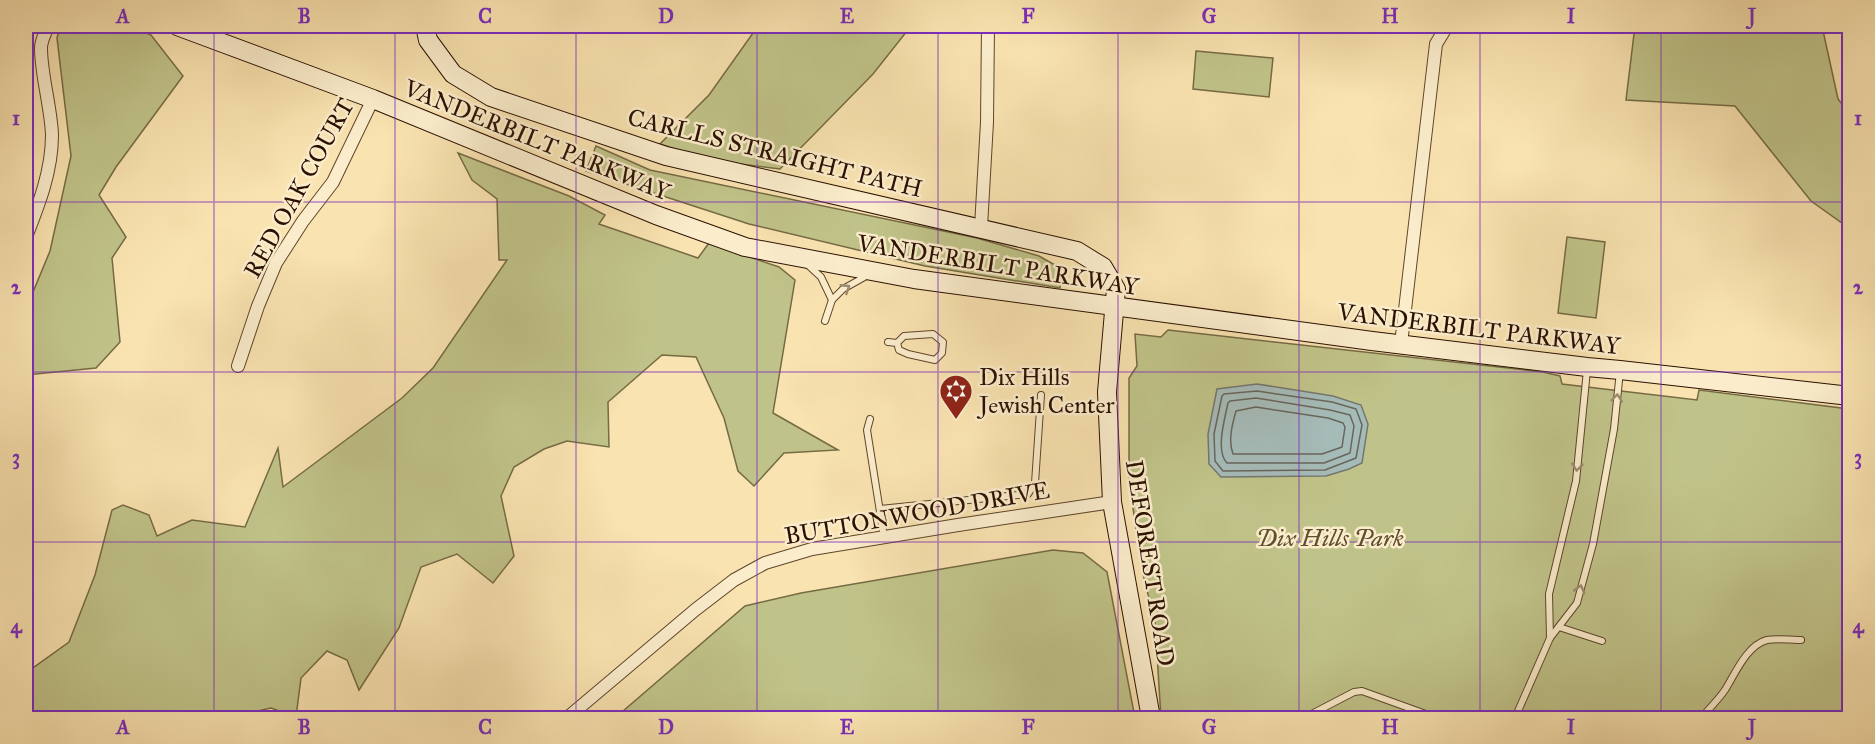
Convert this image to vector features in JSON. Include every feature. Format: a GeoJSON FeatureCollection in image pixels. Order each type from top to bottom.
{"type":"FeatureCollection","features":[{"type":"Feature","properties":{"kind":"main road","name":"VANDERBILT PARKWAY"},"geometry":{"type":"LineString","coordinates":[[177,26],[373,99],[656,215],[745,247],[914,279],[1113,307],[1587,367],[1850,396]]}},
{"type":"Feature","properties":{"kind":"main road","name":"CARLLS STRAIGHT PATH"},"geometry":{"type":"LineString","coordinates":[[425,26],[428,40],[453,74],[491,97],[666,156],[1077,251],[1103,267],[1116,288],[1113,307]]}},
{"type":"Feature","properties":{"kind":"main road","name":"DEFOREST ROAD"},"geometry":{"type":"LineString","coordinates":[[1113,307],[1107,392],[1112,502],[1150,718]]}},
{"type":"Feature","properties":{"kind":"street"},"geometry":{"type":"LineString","coordinates":[[26,237],[48,175],[52,153],[52,132],[41,46],[48,26]]}},
{"type":"Feature","properties":{"kind":"street"},"geometry":{"type":"LineString","coordinates":[[981,227],[987,122],[988,26]]}},
{"type":"Feature","properties":{"kind":"street"},"geometry":{"type":"LineString","coordinates":[[1401,344],[1436,44],[1447,26]]}},
{"type":"Feature","properties":{"kind":"street","name":"RED OAK COURT"},"geometry":{"type":"LineString","coordinates":[[238,366],[258,306],[276,262],[303,221],[333,182],[373,99]]}},
{"type":"Feature","properties":{"kind":"street","name":"BUTTONWOOD DRIVE"},"geometry":{"type":"LineString","coordinates":[[567,718],[695,610],[734,580],[765,563],[812,549],[1112,502]]}},
{"type":"Feature","properties":{"kind":"lane"},"geometry":{"type":"LineString","coordinates":[[800,257],[821,277],[831,300]]}},
{"type":"Feature","properties":{"kind":"lane"},"geometry":{"type":"LineString","coordinates":[[825,321],[831,300],[872,272]]}},
{"type":"Feature","properties":{"kind":"lane"},"geometry":{"type":"LineString","coordinates":[[933,334],[943,342],[942,353],[935,360],[908,354],[899,350],[897,343],[904,336],[933,334]]}},
{"type":"Feature","properties":{"kind":"lane"},"geometry":{"type":"LineString","coordinates":[[888,342],[897,343]]}},
{"type":"Feature","properties":{"kind":"lane"},"geometry":{"type":"LineString","coordinates":[[1550,638],[1549,594],[1576,481],[1587,367]]}},
{"type":"Feature","properties":{"kind":"lane"},"geometry":{"type":"LineString","coordinates":[[1515,718],[1550,638],[1577,603],[1593,544],[1614,429],[1620,370]]}},
{"type":"Feature","properties":{"kind":"lane"},"geometry":{"type":"LineString","coordinates":[[880,508],[1028,494],[1035,483],[1041,395]]}},
{"type":"Feature","properties":{"kind":"lane"},"geometry":{"type":"LineString","coordinates":[[870,419],[867,430],[884,537]]}},
{"type":"Feature","properties":{"kind":"lane"},"geometry":{"type":"LineString","coordinates":[[1559,627],[1602,641]]}},
{"type":"Feature","properties":{"kind":"lane"},"geometry":{"type":"LineString","coordinates":[[1701,718],[1714,705],[1739,664],[1752,650],[1766,640],[1801,640]]}},
{"type":"Feature","properties":{"kind":"lane"},"geometry":{"type":"LineString","coordinates":[[1304,718],[1354,692],[1362,691],[1437,718]]}},
{"type":"Feature","properties":{"kind":"green space"},"geometry":{"type":"Polygon","coordinates":[[[60,26],[130,26],[151,35],[183,76],[116,167],[99,195],[126,237],[112,258],[120,342],[96,368],[26,375],[26,309],[50,251],[71,156],[57,38],[60,26]]]}},
{"type":"Feature","properties":{"kind":"green space"},"geometry":{"type":"Polygon","coordinates":[[[758,26],[911,26],[873,74],[780,169],[709,160],[660,144],[709,95],[758,26]]]}},
{"type":"Feature","properties":{"kind":"green space"},"geometry":{"type":"Polygon","coordinates":[[[1635,26],[1822,26],[1838,99],[1849,113],[1849,228],[1811,201],[1735,106],[1626,100],[1635,26]]]}},
{"type":"Feature","properties":{"kind":"green space"},"geometry":{"type":"Polygon","coordinates":[[[1196,51],[1273,58],[1269,97],[1193,89],[1196,51]]]}},
{"type":"Feature","properties":{"kind":"green space"},"geometry":{"type":"Polygon","coordinates":[[[596,146],[650,170],[977,238],[1039,256],[1062,269],[1060,288],[925,266],[749,224],[586,171],[596,146]]]}},
{"type":"Feature","properties":{"kind":"green space"},"geometry":{"type":"Polygon","coordinates":[[[458,153],[569,196],[605,215],[599,224],[698,258],[709,243],[779,267],[795,280],[773,413],[838,450],[784,453],[754,486],[738,471],[724,418],[696,357],[662,355],[608,402],[609,447],[567,441],[544,449],[514,467],[501,496],[514,556],[493,583],[457,554],[421,567],[399,628],[359,690],[347,660],[327,651],[301,678],[296,717],[271,708],[232,718],[26,718],[26,673],[69,642],[95,575],[112,510],[123,505],[149,515],[157,536],[192,520],[245,527],[278,448],[283,487],[402,398],[433,368],[507,260],[499,260],[497,199],[472,180],[458,153]]]}},
{"type":"Feature","properties":{"kind":"green space"},"geometry":{"type":"Polygon","coordinates":[[[1567,237],[1605,242],[1596,318],[1558,313],[1567,237]]]}},
{"type":"Feature","properties":{"kind":"green space","name":"Dix Hills Park"},"geometry":{"type":"Polygon","coordinates":[[[1168,330],[1543,372],[1560,376],[1562,384],[1697,400],[1699,390],[1849,409],[1849,718],[1161,718],[1155,622],[1141,566],[1129,479],[1129,378],[1137,366],[1135,334],[1161,337],[1168,330]]]}},
{"type":"Feature","properties":{"kind":"green space"},"geometry":{"type":"Polygon","coordinates":[[[1053,550],[1083,553],[1107,572],[1135,718],[615,718],[745,606],[801,593],[1053,550]]]}},
{"type":"Feature","properties":{"kind":"water"},"geometry":{"type":"Polygon","coordinates":[[[1257,384],[1333,396],[1361,405],[1368,424],[1362,463],[1326,476],[1221,477],[1209,464],[1208,434],[1217,389],[1257,384]]]}},
{"type":"Feature","properties":{"kind":"place","name":"Dix Hills Jewish Center"},"geometry":{"type":"Point","coordinates":[956,420]}}]}
